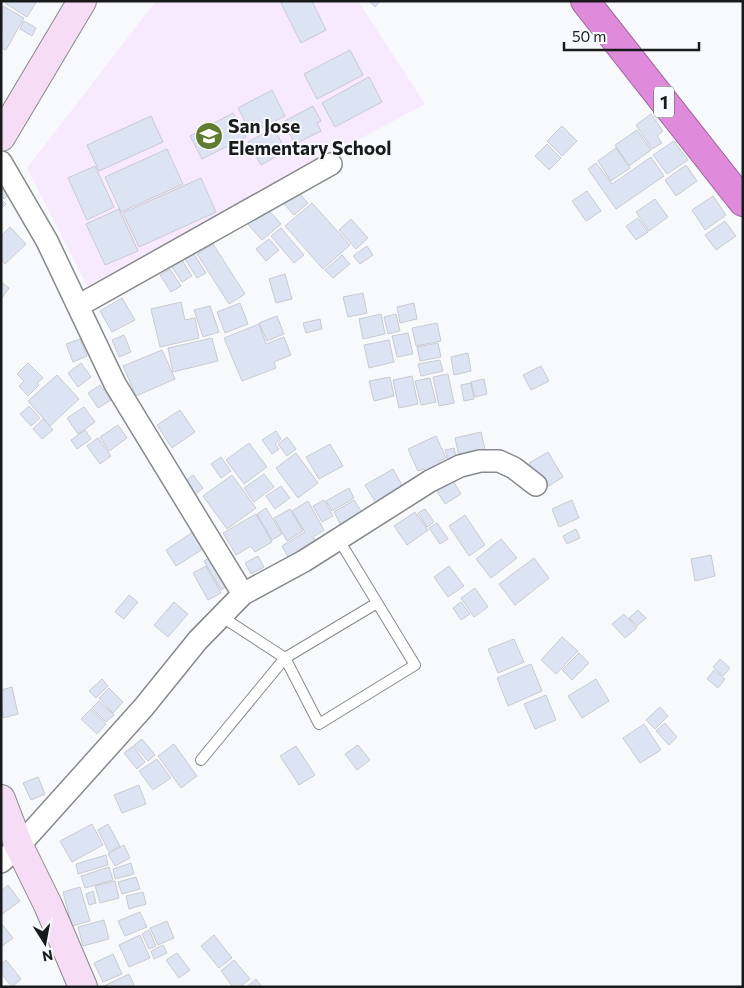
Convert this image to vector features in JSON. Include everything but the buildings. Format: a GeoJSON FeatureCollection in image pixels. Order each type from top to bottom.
{"type":"FeatureCollection","features":[{"type":"Feature","properties":{"kind":"highway","name":"1"},"geometry":{"type":"LineString","coordinates":[[585,1],[743,202]]}},
{"type":"Feature","properties":{"kind":"main road"},"geometry":{"type":"LineString","coordinates":[[1,137],[82,1]]}},
{"type":"Feature","properties":{"kind":"main road"},"geometry":{"type":"LineString","coordinates":[[1,798],[10,854],[48,905],[83,987]]}},
{"type":"Feature","properties":{"kind":"street"},"geometry":{"type":"LineString","coordinates":[[1,162],[47,241],[115,384],[243,594]]}},
{"type":"Feature","properties":{"kind":"street"},"geometry":{"type":"LineString","coordinates":[[78,306],[331,164]]}},
{"type":"Feature","properties":{"kind":"street"},"geometry":{"type":"LineString","coordinates":[[10,854],[143,708],[198,640],[243,594],[339,540],[430,481],[460,466],[480,461],[500,461],[514,468],[536,485]]}},
{"type":"Feature","properties":{"kind":"lane"},"geometry":{"type":"LineString","coordinates":[[222,617],[285,658],[319,724],[415,665],[339,540]]}},
{"type":"Feature","properties":{"kind":"lane"},"geometry":{"type":"LineString","coordinates":[[201,760],[285,658],[377,603]]}},
{"type":"Feature","properties":{"kind":"shaded area","name":"San Jose Elementary School"},"geometry":{"type":"Polygon","coordinates":[[[156,1],[358,1],[425,104],[87,286],[27,168],[156,1]]]}},
{"type":"Feature","properties":{"kind":"place","name":"San Jose Elementary School"},"geometry":{"type":"Point","coordinates":[209,136]}}]}
